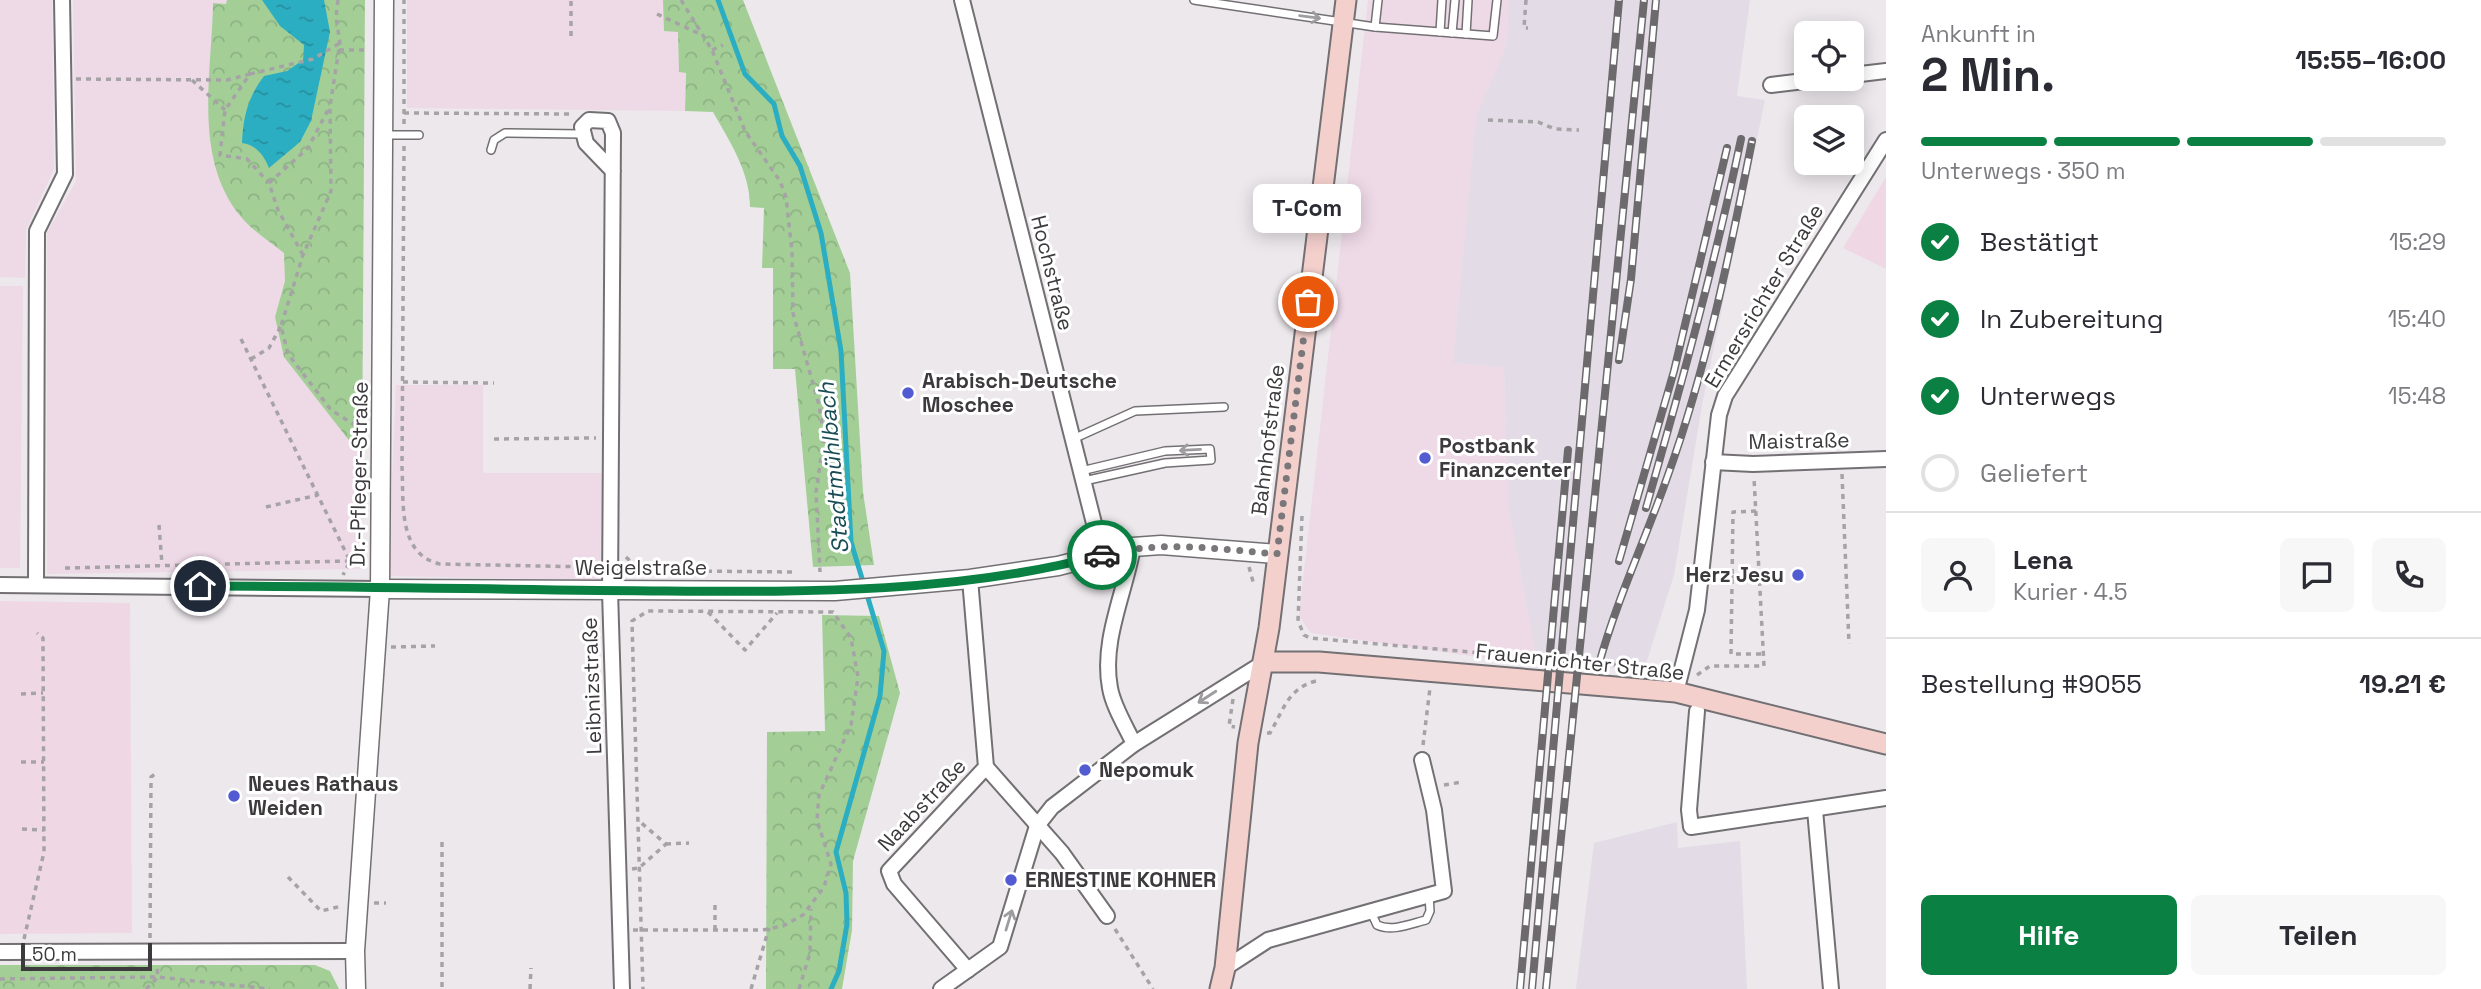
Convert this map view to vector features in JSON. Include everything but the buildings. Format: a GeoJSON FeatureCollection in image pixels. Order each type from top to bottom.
{"type":"FeatureCollection","features":[{"type":"Feature","properties":{"kind":"main road","name":"Bahnhofstraße"},"geometry":{"type":"LineString","coordinates":[[1220,989],[1225,968],[1248,743],[1265,662],[1346,0]]}},
{"type":"Feature","properties":{"kind":"main road","name":"Frauenrichter Straße"},"geometry":{"type":"LineString","coordinates":[[1265,662],[1320,662],[1684,680],[1886,744]]}},
{"type":"Feature","properties":{"kind":"street"},"geometry":{"type":"LineString","coordinates":[[36,585],[37,231],[65,174],[62,0]]}},
{"type":"Feature","properties":{"kind":"street","name":"Dr.-Pfleger-Straße"},"geometry":{"type":"LineString","coordinates":[[356,989],[355,951],[380,589],[384,0]]}},
{"type":"Feature","properties":{"kind":"street","name":"Hochstraße"},"geometry":{"type":"LineString","coordinates":[[962,0],[1102,555]]}},
{"type":"Feature","properties":{"kind":"street"},"geometry":{"type":"LineString","coordinates":[[1864,74],[1886,71]]}},
{"type":"Feature","properties":{"kind":"street"},"geometry":{"type":"LineString","coordinates":[[1771,85],[1794,82]]}},
{"type":"Feature","properties":{"kind":"street"},"geometry":{"type":"LineString","coordinates":[[596,118],[584,123],[582,134],[586,143],[613,171]]}},
{"type":"Feature","properties":{"kind":"street","name":"Leibnizstraße"},"geometry":{"type":"LineString","coordinates":[[596,118],[608,121],[612,127],[610,591],[622,989]]}},
{"type":"Feature","properties":{"kind":"street","name":"Ermersrichter Straße"},"geometry":{"type":"LineString","coordinates":[[1684,680],[1697,611],[1713,462],[1725,396],[1884,148]]}},
{"type":"Feature","properties":{"kind":"street","name":"Maistraße"},"geometry":{"type":"LineString","coordinates":[[1713,462],[1753,464],[1886,459]]}},
{"type":"Feature","properties":{"kind":"street","name":"Weigelstraße"},"geometry":{"type":"LineString","coordinates":[[0,585],[835,591],[970,579],[1058,566],[1133,547],[1188,546],[1277,554]]}},
{"type":"Feature","properties":{"kind":"street"},"geometry":{"type":"LineString","coordinates":[[1133,547],[1110,636],[1110,688],[1134,744]]}},
{"type":"Feature","properties":{"kind":"street","name":"Naabstraße"},"geometry":{"type":"LineString","coordinates":[[970,579],[986,767],[1062,853],[1107,916]]}},
{"type":"Feature","properties":{"kind":"street"},"geometry":{"type":"LineString","coordinates":[[941,989],[1000,947],[1037,826],[1052,807],[1134,744],[1265,662]]}},
{"type":"Feature","properties":{"kind":"street"},"geometry":{"type":"LineString","coordinates":[[1697,712],[1689,810],[1691,827],[1886,798]]}},
{"type":"Feature","properties":{"kind":"street"},"geometry":{"type":"LineString","coordinates":[[1225,968],[1268,940],[1444,891],[1434,810],[1422,760]]}},
{"type":"Feature","properties":{"kind":"street","name":"Naabstraße"},"geometry":{"type":"LineString","coordinates":[[968,970],[894,884],[889,871],[986,767]]}},
{"type":"Feature","properties":{"kind":"street"},"geometry":{"type":"LineString","coordinates":[[1815,810],[1831,989]]}},
{"type":"Feature","properties":{"kind":"street"},"geometry":{"type":"LineString","coordinates":[[0,952],[355,951]]}},
{"type":"Feature","properties":{"kind":"lane"},"geometry":{"type":"LineString","coordinates":[[1194,0],[1375,27],[1493,36],[1497,0]]}},
{"type":"Feature","properties":{"kind":"lane"},"geometry":{"type":"LineString","coordinates":[[1375,27],[1378,0]]}},
{"type":"Feature","properties":{"kind":"lane"},"geometry":{"type":"LineString","coordinates":[[1440,32],[1442,0]]}},
{"type":"Feature","properties":{"kind":"lane"},"geometry":{"type":"LineString","coordinates":[[1452,33],[1455,0]]}},
{"type":"Feature","properties":{"kind":"lane"},"geometry":{"type":"LineString","coordinates":[[1466,34],[1468,0]]}},
{"type":"Feature","properties":{"kind":"lane"},"geometry":{"type":"LineString","coordinates":[[491,150],[494,141],[505,133],[582,134]]}},
{"type":"Feature","properties":{"kind":"lane"},"geometry":{"type":"LineString","coordinates":[[384,135],[419,135]]}},
{"type":"Feature","properties":{"kind":"lane"},"geometry":{"type":"LineString","coordinates":[[1073,439],[1135,411],[1224,407]]}},
{"type":"Feature","properties":{"kind":"lane"},"geometry":{"type":"LineString","coordinates":[[1210,449],[1210,460],[1165,463],[1083,476],[1165,452],[1210,449]]}},
{"type":"Feature","properties":{"kind":"lane"},"geometry":{"type":"LineString","coordinates":[[1366,912],[1377,925],[1385,929],[1414,923],[1426,919],[1430,911],[1429,895]]}},
{"type":"Feature","properties":{"kind":"path"},"geometry":{"type":"LineString","coordinates":[[251,359],[269,348],[281,326],[303,255],[331,191],[330,106],[340,43],[336,17],[338,0]]}},
{"type":"Feature","properties":{"kind":"path"},"geometry":{"type":"LineString","coordinates":[[405,0],[403,382],[405,517],[409,540],[422,558],[440,564],[591,567]]}},
{"type":"Feature","properties":{"kind":"path"},"geometry":{"type":"LineString","coordinates":[[571,36],[572,0]]}},
{"type":"Feature","properties":{"kind":"path"},"geometry":{"type":"LineString","coordinates":[[681,0],[712,50],[745,131],[780,181],[786,197],[792,252],[793,313],[819,405],[824,438],[816,492],[822,572]]}},
{"type":"Feature","properties":{"kind":"path"},"geometry":{"type":"LineString","coordinates":[[1526,0],[1527,28]]}},
{"type":"Feature","properties":{"kind":"path"},"geometry":{"type":"LineString","coordinates":[[657,14],[704,36]]}},
{"type":"Feature","properties":{"kind":"path"},"geometry":{"type":"LineString","coordinates":[[64,78],[227,80],[313,58],[340,43]]}},
{"type":"Feature","properties":{"kind":"path"},"geometry":{"type":"LineString","coordinates":[[712,50],[723,45]]}},
{"type":"Feature","properties":{"kind":"path"},"geometry":{"type":"LineString","coordinates":[[339,50],[384,51]]}},
{"type":"Feature","properties":{"kind":"path"},"geometry":{"type":"LineString","coordinates":[[250,74],[225,110],[220,155],[247,159],[269,183],[278,209],[303,255]]}},
{"type":"Feature","properties":{"kind":"path"},"geometry":{"type":"LineString","coordinates":[[191,79],[225,110]]}},
{"type":"Feature","properties":{"kind":"path"},"geometry":{"type":"LineString","coordinates":[[269,183],[308,148],[330,106]]}},
{"type":"Feature","properties":{"kind":"path"},"geometry":{"type":"LineString","coordinates":[[404,113],[573,114],[596,118]]}},
{"type":"Feature","properties":{"kind":"path"},"geometry":{"type":"LineString","coordinates":[[1488,120],[1538,122],[1555,129],[1578,130]]}},
{"type":"Feature","properties":{"kind":"path"},"geometry":{"type":"LineString","coordinates":[[1538,122],[1538,131]]}},
{"type":"Feature","properties":{"kind":"path"},"geometry":{"type":"LineString","coordinates":[[281,326],[288,354],[331,410],[382,442]]}},
{"type":"Feature","properties":{"kind":"path"},"geometry":{"type":"LineString","coordinates":[[241,339],[350,561]]}},
{"type":"Feature","properties":{"kind":"path"},"geometry":{"type":"LineString","coordinates":[[383,382],[494,383]]}},
{"type":"Feature","properties":{"kind":"path"},"geometry":{"type":"LineString","coordinates":[[494,439],[612,438]]}},
{"type":"Feature","properties":{"kind":"path"},"geometry":{"type":"LineString","coordinates":[[1842,461],[1849,644]]}},
{"type":"Feature","properties":{"kind":"path"},"geometry":{"type":"LineString","coordinates":[[1684,680],[1710,666],[1764,666],[1753,464]]}},
{"type":"Feature","properties":{"kind":"path"},"geometry":{"type":"LineString","coordinates":[[267,508],[318,495]]}},
{"type":"Feature","properties":{"kind":"path"},"geometry":{"type":"LineString","coordinates":[[1756,511],[1733,512],[1731,654],[1763,654]]}},
{"type":"Feature","properties":{"kind":"path"},"geometry":{"type":"LineString","coordinates":[[1282,514],[1303,516],[1297,604],[1301,628],[1310,638],[1632,664],[1684,680],[1707,680]]}},
{"type":"Feature","properties":{"kind":"path"},"geometry":{"type":"LineString","coordinates":[[159,526],[162,565]]}},
{"type":"Feature","properties":{"kind":"path"},"geometry":{"type":"LineString","coordinates":[[624,551],[631,566],[647,571],[797,572]]}},
{"type":"Feature","properties":{"kind":"path"},"geometry":{"type":"LineString","coordinates":[[1250,552],[1249,572],[1255,581],[1253,594]]}},
{"type":"Feature","properties":{"kind":"path"},"geometry":{"type":"LineString","coordinates":[[35,569],[350,561]]}},
{"type":"Feature","properties":{"kind":"path"},"geometry":{"type":"LineString","coordinates":[[337,586],[350,561]]}},
{"type":"Feature","properties":{"kind":"path"},"geometry":{"type":"LineString","coordinates":[[1730,577],[1759,576]]}},
{"type":"Feature","properties":{"kind":"path"},"geometry":{"type":"LineString","coordinates":[[620,930],[641,930],[715,930],[769,928],[783,926],[811,907],[824,887],[831,864],[817,820],[819,795],[851,725],[859,677],[851,638],[833,612],[648,611],[632,621],[639,868],[641,930],[643,989]]}},
{"type":"Feature","properties":{"kind":"path"},"geometry":{"type":"LineString","coordinates":[[708,612],[745,650],[776,613]]}},
{"type":"Feature","properties":{"kind":"path"},"geometry":{"type":"LineString","coordinates":[[21,951],[44,852],[43,638],[37,633]]}},
{"type":"Feature","properties":{"kind":"path"},"geometry":{"type":"LineString","coordinates":[[376,647],[435,646]]}},
{"type":"Feature","properties":{"kind":"path"},"geometry":{"type":"LineString","coordinates":[[1229,726],[1241,676]]}},
{"type":"Feature","properties":{"kind":"path"},"geometry":{"type":"LineString","coordinates":[[1270,733],[1287,699],[1308,683],[1328,681]]}},
{"type":"Feature","properties":{"kind":"path"},"geometry":{"type":"LineString","coordinates":[[1416,687],[1442,690]]}},
{"type":"Feature","properties":{"kind":"path"},"geometry":{"type":"LineString","coordinates":[[1422,760],[1430,688]]}},
{"type":"Feature","properties":{"kind":"path"},"geometry":{"type":"LineString","coordinates":[[21,694],[44,693]]}},
{"type":"Feature","properties":{"kind":"path"},"geometry":{"type":"LineString","coordinates":[[21,762],[44,762]]}},
{"type":"Feature","properties":{"kind":"path"},"geometry":{"type":"LineString","coordinates":[[158,772],[151,777],[153,951],[158,977]]}},
{"type":"Feature","properties":{"kind":"path"},"geometry":{"type":"LineString","coordinates":[[638,820],[666,844]]}},
{"type":"Feature","properties":{"kind":"path"},"geometry":{"type":"LineString","coordinates":[[22,829],[44,830]]}},
{"type":"Feature","properties":{"kind":"path"},"geometry":{"type":"LineString","coordinates":[[442,842],[442,989]]}},
{"type":"Feature","properties":{"kind":"path"},"geometry":{"type":"LineString","coordinates":[[639,868],[666,844],[689,843]]}},
{"type":"Feature","properties":{"kind":"path"},"geometry":{"type":"LineString","coordinates":[[288,877],[321,911],[358,903],[386,903]]}},
{"type":"Feature","properties":{"kind":"path"},"geometry":{"type":"LineString","coordinates":[[715,905],[715,930]]}},
{"type":"Feature","properties":{"kind":"path"},"geometry":{"type":"LineString","coordinates":[[799,989],[810,953],[811,907]]}},
{"type":"Feature","properties":{"kind":"path"},"geometry":{"type":"LineString","coordinates":[[1107,916],[1153,989]]}},
{"type":"Feature","properties":{"kind":"path"},"geometry":{"type":"LineString","coordinates":[[751,989],[769,928]]}},
{"type":"Feature","properties":{"kind":"path"},"geometry":{"type":"LineString","coordinates":[[530,989],[531,968]]}},
{"type":"Feature","properties":{"kind":"path"},"geometry":{"type":"LineString","coordinates":[[146,989],[158,977]]}},
{"type":"Feature","properties":{"kind":"path"},"geometry":{"type":"LineString","coordinates":[[0,979],[158,977],[270,989]]}},
{"type":"Feature","properties":{"kind":"shaded area"},"geometry":{"type":"Polygon","coordinates":[[[0,0],[52,0],[54,169],[26,230],[25,278],[0,277],[0,0]]]}},
{"type":"Feature","properties":{"kind":"shaded area"},"geometry":{"type":"Polygon","coordinates":[[[73,0],[364,0],[362,569],[47,574],[47,233],[76,181],[73,0]]]}},
{"type":"Feature","properties":{"kind":"shaded area"},"geometry":{"type":"Polygon","coordinates":[[[407,0],[663,0],[678,32],[679,71],[686,73],[685,111],[407,108],[407,0]]]}},
{"type":"Feature","properties":{"kind":"shaded area"},"geometry":{"type":"Polygon","coordinates":[[[1368,0],[1509,0],[1506,47],[1476,116],[1453,363],[1504,367],[1508,505],[1537,662],[1492,659],[1311,633],[1299,616],[1368,0]]]}},
{"type":"Feature","properties":{"kind":"shaded area"},"geometry":{"type":"Polygon","coordinates":[[[1509,0],[1750,0],[1737,96],[1765,100],[1702,405],[1674,575],[1644,670],[1537,662],[1508,505],[1504,367],[1453,363],[1476,116],[1506,47],[1509,0]]]}},
{"type":"Feature","properties":{"kind":"shaded area"},"geometry":{"type":"Polygon","coordinates":[[[1886,177],[1886,269],[1843,248],[1886,177]]]}},
{"type":"Feature","properties":{"kind":"shaded area"},"geometry":{"type":"Polygon","coordinates":[[[0,286],[23,286],[20,568],[0,568],[0,286]]]}},
{"type":"Feature","properties":{"kind":"shaded area"},"geometry":{"type":"Polygon","coordinates":[[[396,385],[483,385],[483,473],[602,473],[600,580],[388,576],[396,385]]]}},
{"type":"Feature","properties":{"kind":"shaded area"},"geometry":{"type":"Polygon","coordinates":[[[0,601],[130,603],[132,933],[0,934],[0,601]]]}},
{"type":"Feature","properties":{"kind":"shaded area"},"geometry":{"type":"Polygon","coordinates":[[[1677,822],[1678,848],[1740,841],[1747,989],[1576,989],[1594,843],[1677,822]]]}},
{"type":"Feature","properties":{"kind":"green space"},"geometry":{"type":"Polygon","coordinates":[[[227,0],[365,0],[362,457],[284,357],[275,317],[285,281],[284,253],[242,218],[226,195],[216,170],[208,115],[213,3],[226,4],[227,0]]]}},
{"type":"Feature","properties":{"kind":"green space"},"geometry":{"type":"Polygon","coordinates":[[[663,0],[743,0],[850,273],[863,492],[874,565],[813,567],[795,369],[773,369],[773,268],[762,268],[764,208],[750,207],[743,169],[713,112],[685,111],[686,73],[679,72],[678,32],[664,31],[663,0]]]}},
{"type":"Feature","properties":{"kind":"green space"},"geometry":{"type":"Polygon","coordinates":[[[822,615],[879,616],[900,693],[853,861],[852,930],[842,989],[766,989],[767,732],[825,731],[822,615]]]}},
{"type":"Feature","properties":{"kind":"green space"},"geometry":{"type":"Polygon","coordinates":[[[0,965],[315,965],[330,971],[339,989],[0,989],[0,965]]]}},
{"type":"Feature","properties":{"kind":"water"},"geometry":{"type":"Polygon","coordinates":[[[262,0],[324,0],[330,32],[311,121],[300,142],[269,168],[259,151],[242,143],[247,108],[264,76],[287,71],[303,60],[304,45],[280,26],[262,0]]]}},
{"type":"Feature","properties":{"kind":"waterway","name":"Stadtmühlbach"},"geometry":{"type":"LineString","coordinates":[[718,0],[745,74],[774,104],[782,136],[800,166],[821,233],[841,351],[851,542],[884,651],[880,696],[836,852],[846,893],[847,924],[839,971],[831,989]]}},
{"type":"Feature","properties":{"kind":"railway"},"geometry":{"type":"LineString","coordinates":[[1532,989],[1619,0]]}},
{"type":"Feature","properties":{"kind":"railway"},"geometry":{"type":"LineString","coordinates":[[1546,989],[1644,0]]}},
{"type":"Feature","properties":{"kind":"railway"},"geometry":{"type":"LineString","coordinates":[[1619,360],[1631,279],[1656,0]]}},
{"type":"Feature","properties":{"kind":"railway"},"geometry":{"type":"LineString","coordinates":[[1646,508],[1709,278],[1741,139]]}},
{"type":"Feature","properties":{"kind":"railway"},"geometry":{"type":"LineString","coordinates":[[1599,664],[1614,616],[1668,475],[1694,393],[1726,267],[1752,141]]}},
{"type":"Feature","properties":{"kind":"railway"},"geometry":{"type":"LineString","coordinates":[[1619,561],[1674,371],[1727,148]]}},
{"type":"Feature","properties":{"kind":"railway"},"geometry":{"type":"LineString","coordinates":[[1520,989],[1568,450]]}},
{"type":"Feature","properties":{"kind":"way so far"},"geometry":{"type":"LineString","coordinates":[[1102,555],[1133,547],[1161,545],[1277,554],[1308,302]]}},
{"type":"Feature","properties":{"kind":"place","name":"T-Com"},"geometry":{"type":"Point","coordinates":[1308,302]}},
{"type":"Feature","properties":{"kind":"place","name":"Arabisch-Deutsche Moschee"},"geometry":{"type":"Point","coordinates":[908,393]}},
{"type":"Feature","properties":{"kind":"place","name":"Postbank Finanzcenter"},"geometry":{"type":"Point","coordinates":[1425,458]}},
{"type":"Feature","properties":{"kind":"place","name":"Herz Jesu"},"geometry":{"type":"Point","coordinates":[1798,575]}},
{"type":"Feature","properties":{"kind":"place","name":"Nepomuk"},"geometry":{"type":"Point","coordinates":[1085,770]}},
{"type":"Feature","properties":{"kind":"place","name":"Neues Rathaus Weiden"},"geometry":{"type":"Point","coordinates":[234,796]}},
{"type":"Feature","properties":{"kind":"place","name":"ERNESTINE KOHNER"},"geometry":{"type":"Point","coordinates":[1011,880]}},
{"type":"Feature","properties":{"kind":"route"},"geometry":{"type":"LineString","coordinates":[[200,586],[810,592],[923,585],[1058,566],[1102,555]]}}]}
